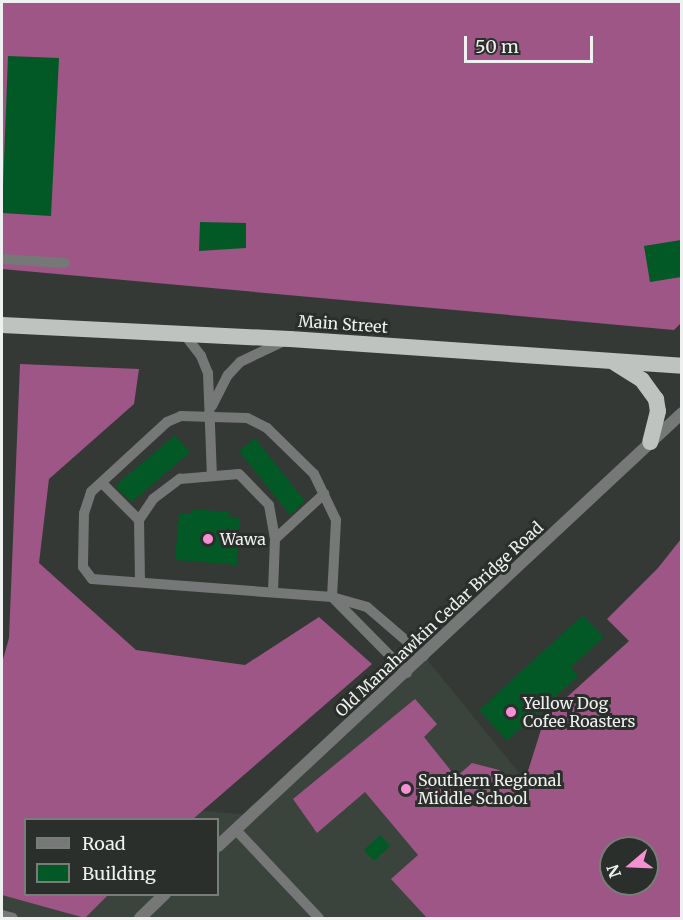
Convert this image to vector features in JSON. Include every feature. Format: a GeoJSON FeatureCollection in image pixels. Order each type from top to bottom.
{"type":"FeatureCollection","features":[{"type":"Feature","properties":{"kind":"highway","name":"Main Street"},"geometry":{"type":"LineString","coordinates":[[2,325],[290,339],[681,366]]}},
{"type":"Feature","properties":{"kind":"highway"},"geometry":{"type":"LineString","coordinates":[[611,361],[642,380],[656,399],[658,411],[650,442]]}},
{"type":"Feature","properties":{"kind":"street","name":"Old Manahawkin Cedar Bridge Road"},"geometry":{"type":"LineString","coordinates":[[219,845],[407,673],[681,413]]}},
{"type":"Feature","properties":{"kind":"street"},"geometry":{"type":"LineString","coordinates":[[140,918],[163,896]]}},
{"type":"Feature","properties":{"kind":"lane"},"geometry":{"type":"LineString","coordinates":[[2,259],[65,263]]}},
{"type":"Feature","properties":{"kind":"lane"},"geometry":{"type":"LineString","coordinates":[[184,334],[201,356],[208,373],[212,411],[212,475]]}},
{"type":"Feature","properties":{"kind":"lane"},"geometry":{"type":"LineString","coordinates":[[212,411],[228,375],[240,362],[290,339]]}},
{"type":"Feature","properties":{"kind":"lane"},"geometry":{"type":"LineString","coordinates":[[407,673],[332,597],[336,520],[314,474],[267,428],[247,418],[212,411],[167,422],[92,492],[84,513],[83,567],[93,579],[332,597],[367,607],[424,656]]}},
{"type":"Feature","properties":{"kind":"lane"},"geometry":{"type":"LineString","coordinates":[[140,582],[139,520],[153,500],[180,479],[239,474],[269,505],[275,538],[273,592]]}},
{"type":"Feature","properties":{"kind":"lane"},"geometry":{"type":"LineString","coordinates":[[102,483],[139,520]]}},
{"type":"Feature","properties":{"kind":"lane"},"geometry":{"type":"LineString","coordinates":[[275,538],[324,494]]}},
{"type":"Feature","properties":{"kind":"lane"},"geometry":{"type":"LineString","coordinates":[[236,830],[319,918]]}},
{"type":"Feature","properties":{"kind":"lane"},"geometry":{"type":"LineString","coordinates":[[2,915],[13,918]]}},
{"type":"Feature","properties":{"kind":"shaded area"},"geometry":{"type":"Polygon","coordinates":[[[2,2],[681,2],[681,323],[674,330],[2,269],[2,2]]]}},
{"type":"Feature","properties":{"kind":"shaded area"},"geometry":{"type":"Polygon","coordinates":[[[20,364],[139,369],[134,404],[49,479],[39,563],[136,650],[245,665],[319,617],[372,664],[194,818],[24,818],[24,896],[107,896],[85,918],[2,895],[2,663],[9,638],[20,364]]]}},
{"type":"Feature","properties":{"kind":"shaded area"},"geometry":{"type":"Polygon","coordinates":[[[681,539],[681,918],[427,918],[391,879],[418,855],[365,792],[317,833],[293,799],[415,699],[437,724],[424,737],[456,777],[472,763],[499,770],[514,785],[527,774],[545,717],[629,641],[607,619],[658,568],[681,539]]]}},
{"type":"Feature","properties":{"kind":"shaded area","name":"Southern Regional Middle School"},"geometry":{"type":"Polygon","coordinates":[[[424,656],[599,871],[599,896],[619,896],[637,918],[2,918],[2,794],[251,815],[424,656]]]}},
{"type":"Feature","properties":{"kind":"building"},"geometry":{"type":"Polygon","coordinates":[[[8,56],[59,58],[51,216],[2,213],[8,56]]]}},
{"type":"Feature","properties":{"kind":"building"},"geometry":{"type":"Polygon","coordinates":[[[200,222],[246,223],[246,248],[199,251],[200,222]]]}},
{"type":"Feature","properties":{"kind":"building"},"geometry":{"type":"Polygon","coordinates":[[[681,240],[681,277],[650,282],[644,246],[681,240]]]}},
{"type":"Feature","properties":{"kind":"building"},"geometry":{"type":"Polygon","coordinates":[[[175,435],[190,452],[132,502],[115,486],[175,435]]]}},
{"type":"Feature","properties":{"kind":"building"},"geometry":{"type":"Polygon","coordinates":[[[255,438],[305,501],[290,515],[239,451],[255,438]]]}},
{"type":"Feature","properties":{"kind":"building","name":"Wawa"},"geometry":{"type":"Polygon","coordinates":[[[191,509],[229,512],[229,517],[240,518],[237,565],[175,560],[179,513],[191,514],[191,509]]]}},
{"type":"Feature","properties":{"kind":"building"},"geometry":{"type":"Polygon","coordinates":[[[583,615],[604,637],[571,667],[578,676],[507,741],[479,710],[583,615]]]}},
{"type":"Feature","properties":{"kind":"building"},"geometry":{"type":"Polygon","coordinates":[[[380,835],[390,846],[374,861],[364,850],[380,835]]]}},
{"type":"Feature","properties":{"kind":"place","name":"Wawa"},"geometry":{"type":"Point","coordinates":[208,539]}},
{"type":"Feature","properties":{"kind":"place","name":"Yellow Dog Cofee Roasters"},"geometry":{"type":"Point","coordinates":[511,712]}},
{"type":"Feature","properties":{"kind":"place","name":"Southern Regional Middle School"},"geometry":{"type":"Point","coordinates":[406,789]}}]}
